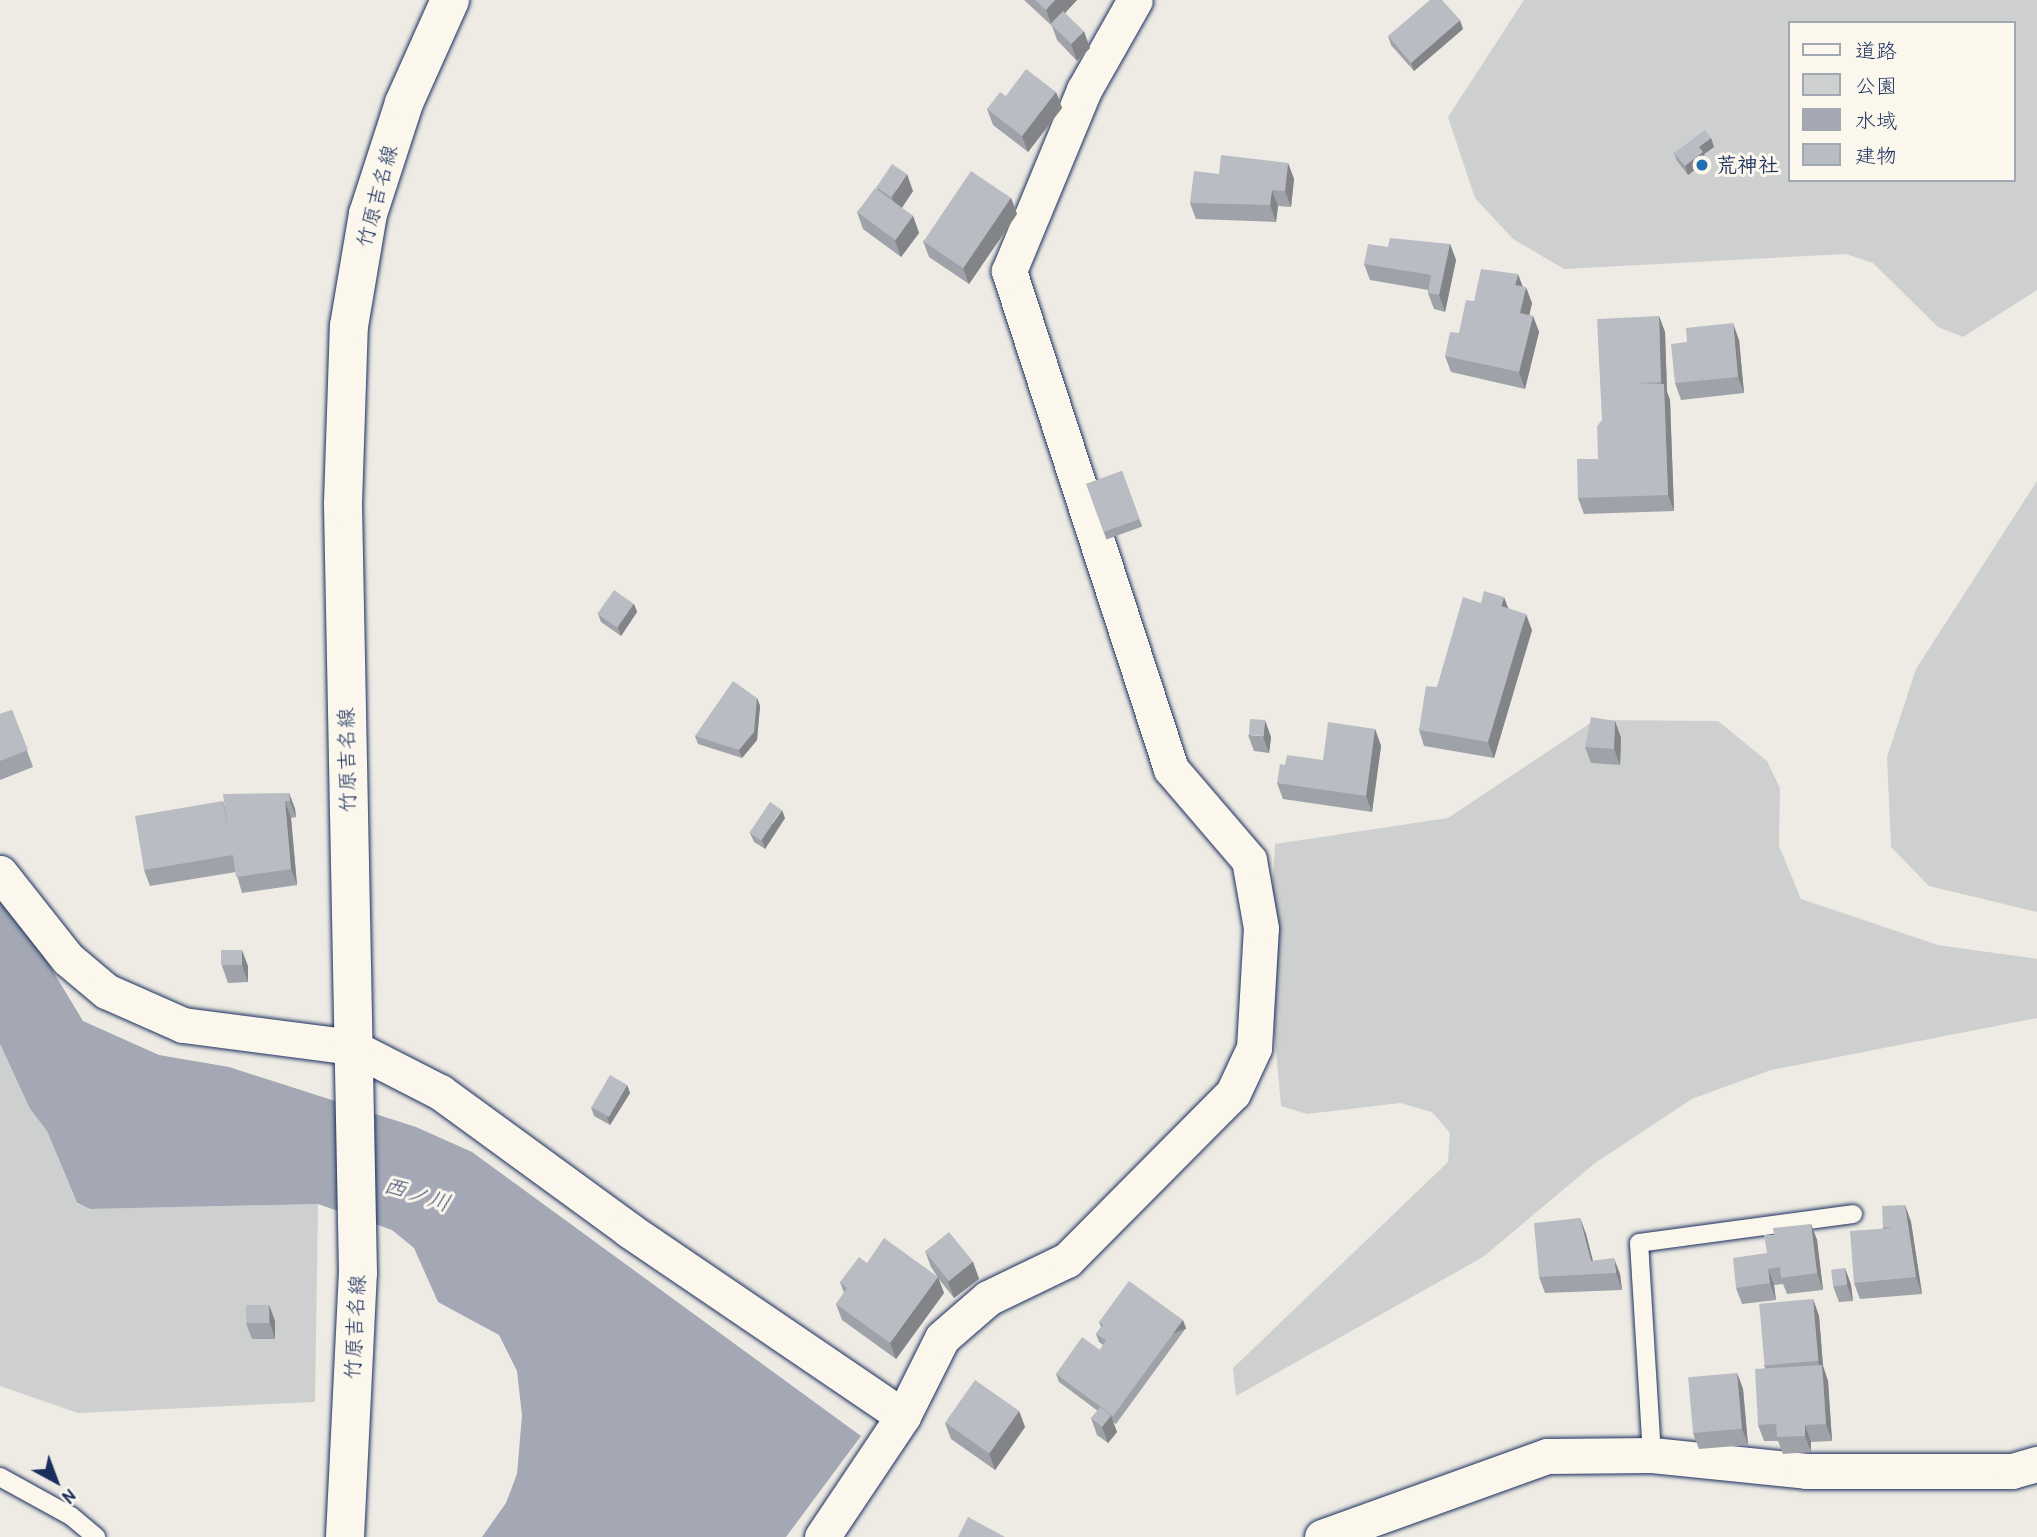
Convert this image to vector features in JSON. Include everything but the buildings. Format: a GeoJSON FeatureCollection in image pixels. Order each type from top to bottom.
{"type":"FeatureCollection","features":[{"type":"Feature","properties":{"kind":"main road","name":"竹原吉名線"},"geometry":{"type":"LineString","coordinates":[[345,1537],[358,1273],[343,503],[349,326],[368,214],[404,103],[436,24],[450,0]]}},
{"type":"Feature","properties":{"kind":"street"},"geometry":{"type":"LineString","coordinates":[[822,1537],[903,1416],[942,1338],[988,1298],[1067,1260],[1233,1093],[1254,1048],[1261,928],[1249,860],[1171,769],[1009,271],[1084,90],[1135,0]]}},
{"type":"Feature","properties":{"kind":"street"},"geometry":{"type":"LineString","coordinates":[[0,873],[68,959],[106,990],[183,1025],[353,1059],[440,1092],[629,1230],[903,1416]]}},
{"type":"Feature","properties":{"kind":"street"},"geometry":{"type":"LineString","coordinates":[[1322,1537],[1547,1456],[1652,1455],[1806,1471],[2012,1471],[2037,1464]]}},
{"type":"Feature","properties":{"kind":"lane"},"geometry":{"type":"LineString","coordinates":[[1652,1455],[1639,1243],[1853,1214]]}},
{"type":"Feature","properties":{"kind":"lane"},"geometry":{"type":"LineString","coordinates":[[0,1477],[71,1516],[96,1537]]}},
{"type":"Feature","properties":{"kind":"green space"},"geometry":{"type":"Polygon","coordinates":[[[1524,0],[2037,0],[2037,290],[1963,337],[1938,327],[1873,263],[1846,254],[1564,269],[1513,239],[1475,198],[1448,117],[1524,0]]]}},
{"type":"Feature","properties":{"kind":"green space"},"geometry":{"type":"Polygon","coordinates":[[[2037,481],[2037,912],[1929,886],[1891,847],[1887,757],[1916,669],[2037,481]]]}},
{"type":"Feature","properties":{"kind":"green space"},"geometry":{"type":"Polygon","coordinates":[[[1595,720],[1718,721],[1767,761],[1780,788],[1779,846],[1801,899],[1938,945],[2037,959],[2037,1018],[1771,1070],[1692,1099],[1595,1163],[1483,1257],[1236,1396],[1233,1368],[1448,1162],[1450,1133],[1432,1112],[1400,1103],[1307,1114],[1281,1106],[1268,961],[1275,844],[1448,818],[1595,720]]]}},
{"type":"Feature","properties":{"kind":"green space"},"geometry":{"type":"Polygon","coordinates":[[[0,1044],[30,1109],[47,1131],[77,1204],[90,1209],[318,1204],[315,1402],[78,1413],[0,1386],[0,1044]]]}},
{"type":"Feature","properties":{"kind":"water","name":"西ノ川"},"geometry":{"type":"Polygon","coordinates":[[[0,897],[28,930],[83,1021],[159,1055],[229,1067],[416,1127],[472,1152],[861,1436],[786,1537],[482,1537],[506,1503],[517,1474],[522,1415],[517,1371],[499,1335],[438,1302],[414,1248],[392,1230],[318,1204],[90,1209],[77,1203],[47,1131],[30,1109],[0,1044],[0,897]]]}},
{"type":"Feature","properties":{"kind":"place","name":"荒神社"},"geometry":{"type":"Point","coordinates":[1702,165]}}]}
